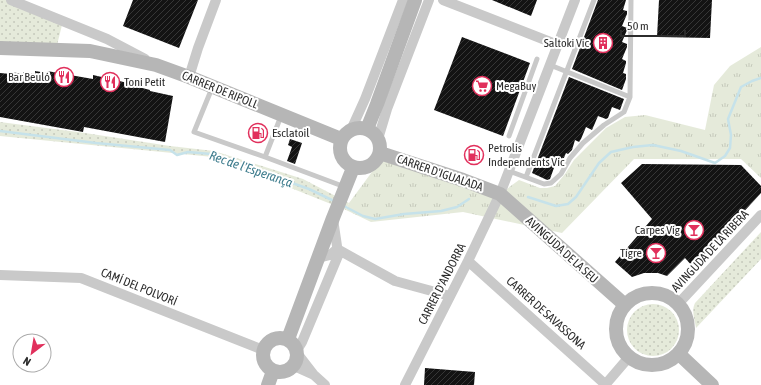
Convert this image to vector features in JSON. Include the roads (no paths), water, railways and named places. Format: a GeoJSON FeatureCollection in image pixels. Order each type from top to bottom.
{"type":"FeatureCollection","features":[{"type":"Feature","properties":{"kind":"street"},"geometry":{"type":"LineString","coordinates":[[11,0],[106,39],[156,65]]}},
{"type":"Feature","properties":{"kind":"street"},"geometry":{"type":"LineString","coordinates":[[189,77],[216,0]]}},
{"type":"Feature","properties":{"kind":"street"},"geometry":{"type":"LineString","coordinates":[[403,0],[365,99],[340,147],[340,154],[342,158],[353,168],[370,166],[377,159],[387,109],[430,0]]}},
{"type":"Feature","properties":{"kind":"street"},"geometry":{"type":"LineString","coordinates":[[367,129],[415,0]]}},
{"type":"Feature","properties":{"kind":"street"},"geometry":{"type":"LineString","coordinates":[[443,0],[558,45]]}},
{"type":"Feature","properties":{"kind":"street","name":"CARRER D'ANDORRA"},"geometry":{"type":"LineString","coordinates":[[405,385],[500,194],[575,0]]}},
{"type":"Feature","properties":{"kind":"street","name":"CARRER DE RIPOLL"},"geometry":{"type":"LineString","coordinates":[[0,48],[90,51],[156,65],[281,115],[346,135]]}},
{"type":"Feature","properties":{"kind":"street"},"geometry":{"type":"LineString","coordinates":[[346,135],[359,128],[367,129],[373,133],[379,146]]}},
{"type":"Feature","properties":{"kind":"street","name":"CARRER D'IGUALADA"},"geometry":{"type":"LineString","coordinates":[[379,146],[500,194]]}},
{"type":"Feature","properties":{"kind":"street"},"geometry":{"type":"LineString","coordinates":[[325,385],[314,375],[294,352],[282,338],[276,338],[270,341],[263,350],[264,362],[268,368],[273,371],[286,372],[294,352],[318,258],[353,168]]}},
{"type":"Feature","properties":{"kind":"street","name":"AVINGUDA DE LA SEU"},"geometry":{"type":"LineString","coordinates":[[500,194],[625,305]]}},
{"type":"Feature","properties":{"kind":"street"},"geometry":{"type":"LineString","coordinates":[[294,352],[302,342],[338,250],[337,208]]}},
{"type":"Feature","properties":{"kind":"street","name":"AVINGUDA DE LA RIBERA"},"geometry":{"type":"LineString","coordinates":[[678,304],[761,215]]}},
{"type":"Feature","properties":{"kind":"street"},"geometry":{"type":"LineString","coordinates":[[318,258],[330,255],[338,250]]}},
{"type":"Feature","properties":{"kind":"street"},"geometry":{"type":"LineString","coordinates":[[338,250],[395,281],[450,296]]}},
{"type":"Feature","properties":{"kind":"street","name":"CARRER DE SAVASSONA"},"geometry":{"type":"LineString","coordinates":[[468,261],[606,385]]}},
{"type":"Feature","properties":{"kind":"street","name":"CAMÍ DEL POLVORÍ"},"geometry":{"type":"LineString","coordinates":[[0,275],[80,278],[263,350]]}},
{"type":"Feature","properties":{"kind":"street"},"geometry":{"type":"LineString","coordinates":[[645,294],[656,294],[667,297],[678,304],[685,315],[688,328],[686,342],[679,354],[667,362],[653,366],[639,363],[629,357],[619,344],[616,330],[618,317],[625,305],[634,298],[645,294]]}},
{"type":"Feature","properties":{"kind":"street"},"geometry":{"type":"LineString","coordinates":[[679,354],[712,385]]}},
{"type":"Feature","properties":{"kind":"street"},"geometry":{"type":"LineString","coordinates":[[606,385],[629,357]]}},
{"type":"Feature","properties":{"kind":"street"},"geometry":{"type":"LineString","coordinates":[[268,385],[273,371]]}},
{"type":"Feature","properties":{"kind":"lane"},"geometry":{"type":"LineString","coordinates":[[526,177],[594,0]]}},
{"type":"Feature","properties":{"kind":"lane"},"geometry":{"type":"LineString","coordinates":[[509,171],[544,184],[551,183],[561,174],[570,158],[583,143],[604,125],[624,112],[630,97],[631,0]]}},
{"type":"Feature","properties":{"kind":"lane"},"geometry":{"type":"LineString","coordinates":[[509,136],[537,59]]}},
{"type":"Feature","properties":{"kind":"lane"},"geometry":{"type":"LineString","coordinates":[[550,65],[630,97]]}},
{"type":"Feature","properties":{"kind":"lane"},"geometry":{"type":"LineString","coordinates":[[212,87],[194,132],[346,188]]}},
{"type":"Feature","properties":{"kind":"lane"},"geometry":{"type":"LineString","coordinates":[[265,157],[281,115]]}},
{"type":"Feature","properties":{"kind":"waterway","name":"Rec de l'Esperança"},"geometry":{"type":"LineString","coordinates":[[528,197],[556,206],[568,204],[576,197],[599,163],[611,152],[633,147],[653,145],[681,151],[715,163],[725,156],[730,148],[731,135],[728,119],[741,87],[761,78]]}},
{"type":"Feature","properties":{"kind":"waterway","name":"Rec de l'Esperança"},"geometry":{"type":"LineString","coordinates":[[0,131],[96,143],[170,150],[177,155],[188,152],[211,154],[309,189],[334,201]]}},
{"type":"Feature","properties":{"kind":"waterway","name":"Rec de l'Esperança"},"geometry":{"type":"LineString","coordinates":[[342,205],[363,216],[375,219],[404,214],[441,211],[457,207],[469,199]]}},
{"type":"Feature","properties":{"kind":"place","name":"Saltoki Vic"},"geometry":{"type":"Point","coordinates":[603,43]}},
{"type":"Feature","properties":{"kind":"place","name":"Bar Beuló"},"geometry":{"type":"Point","coordinates":[64,77]}},
{"type":"Feature","properties":{"kind":"place","name":"Toni Petit"},"geometry":{"type":"Point","coordinates":[110,82]}},
{"type":"Feature","properties":{"kind":"place","name":"MegaBuy"},"geometry":{"type":"Point","coordinates":[482,86]}},
{"type":"Feature","properties":{"kind":"place","name":"Esclatoil"},"geometry":{"type":"Point","coordinates":[258,133]}},
{"type":"Feature","properties":{"kind":"place","name":"Petrolis Independents Vic"},"geometry":{"type":"Point","coordinates":[474,155]}},
{"type":"Feature","properties":{"kind":"place","name":"Carpes Vig"},"geometry":{"type":"Point","coordinates":[694,230]}},
{"type":"Feature","properties":{"kind":"place","name":"Tigre"},"geometry":{"type":"Point","coordinates":[656,253]}}]}
